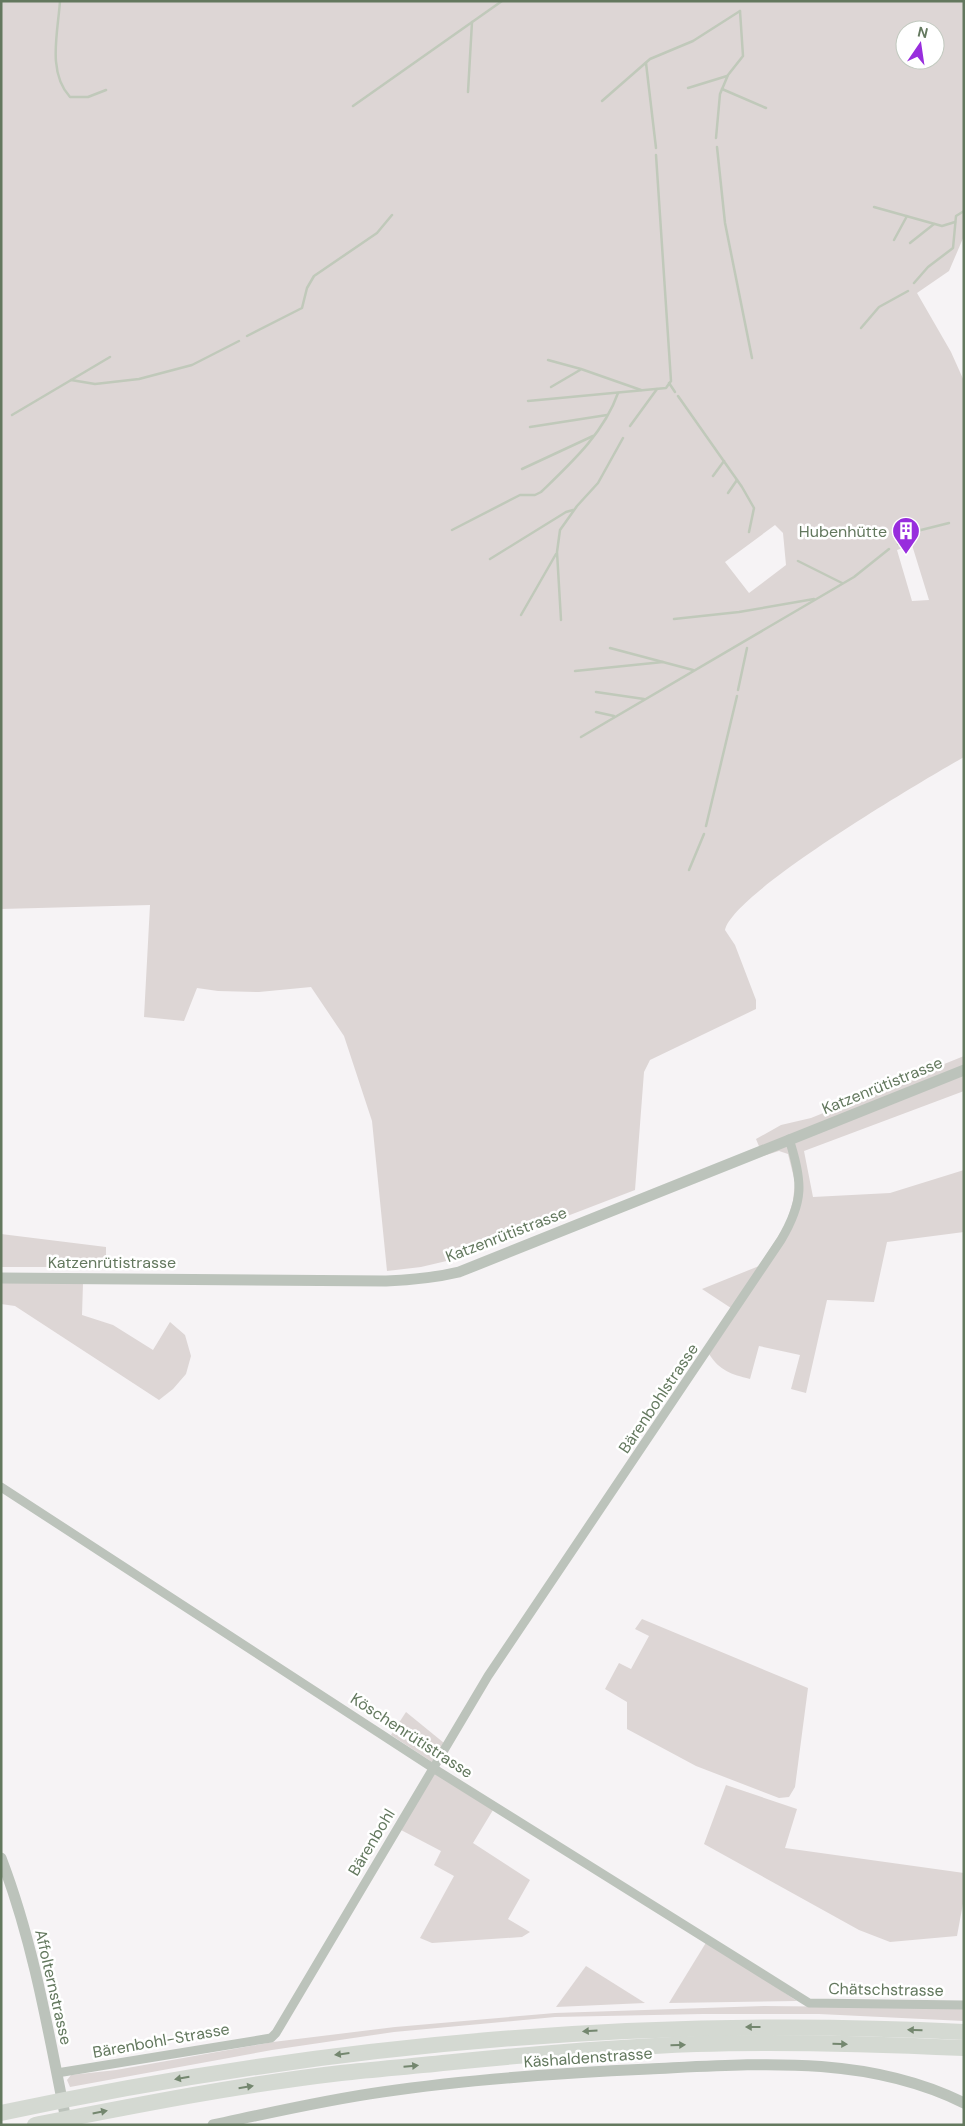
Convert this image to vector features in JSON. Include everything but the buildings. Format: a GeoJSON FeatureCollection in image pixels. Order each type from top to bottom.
{"type":"FeatureCollection","features":[{"type":"Feature","properties":{"kind":"highway"},"geometry":{"type":"LineString","coordinates":[[1,2113],[151,2084],[266,2065],[400,2047],[508,2037],[643,2029],[742,2026],[841,2027],[964,2032]]}},
{"type":"Feature","properties":{"kind":"highway"},"geometry":{"type":"LineString","coordinates":[[36,2125],[163,2100],[322,2075],[563,2052],[652,2046],[742,2043],[832,2043],[964,2048]]}},
{"type":"Feature","properties":{"kind":"street","name":"Katzenrütistrasse"},"geometry":{"type":"LineString","coordinates":[[1,1278],[386,1281],[441,1276],[468,1268],[964,1070]]}},
{"type":"Feature","properties":{"kind":"street","name":"Bärenbohlstrasse"},"geometry":{"type":"LineString","coordinates":[[498,1661],[757,1278],[792,1221],[798,1202],[800,1181],[789,1139]]}},
{"type":"Feature","properties":{"kind":"street","name":"Köschenrütistrasse"},"geometry":{"type":"LineString","coordinates":[[1,1488],[433,1768],[809,2003]]}},
{"type":"Feature","properties":{"kind":"street","name":"Bärenbohl"},"geometry":{"type":"LineString","coordinates":[[270,2038],[276,2033],[498,1661]]}},
{"type":"Feature","properties":{"kind":"street","name":"Affolternstrasse"},"geometry":{"type":"LineString","coordinates":[[1,1858],[28,1941],[67,2125]]}},
{"type":"Feature","properties":{"kind":"street","name":"Chätschstrasse"},"geometry":{"type":"LineString","coordinates":[[809,2003],[964,2005]]}},
{"type":"Feature","properties":{"kind":"street","name":"Bärenbohl-Strasse"},"geometry":{"type":"LineString","coordinates":[[57,2077],[270,2038]]}},
{"type":"Feature","properties":{"kind":"street","name":"Käshaldenstrasse"},"geometry":{"type":"LineString","coordinates":[[213,2125],[338,2099],[441,2084],[574,2073],[740,2065],[810,2065],[866,2071],[924,2085],[964,2103]]}},
{"type":"Feature","properties":{"kind":"shaded area"},"geometry":{"type":"Polygon","coordinates":[[[1,1],[964,1],[964,236],[949,271],[917,293],[951,352],[964,381],[964,757],[832,838],[760,890],[736,913],[725,930],[735,945],[756,1000],[756,1009],[650,1060],[644,1072],[635,1190],[455,1259],[421,1267],[387,1271],[372,1121],[344,1036],[311,987],[259,992],[218,991],[197,988],[184,1021],[144,1017],[150,905],[1,909],[1,1]],[[775,525],[725,562],[749,593],[786,565],[783,533],[775,525]],[[912,545],[897,550],[912,601],[929,600],[912,545]]]}},
{"type":"Feature","properties":{"kind":"shaded area"},"geometry":{"type":"Polygon","coordinates":[[[964,1056],[964,1091],[804,1151],[813,1197],[890,1193],[964,1170],[964,1232],[887,1242],[874,1302],[827,1300],[806,1393],[791,1389],[800,1355],[759,1346],[750,1379],[722,1368],[709,1354],[737,1312],[702,1289],[759,1266],[786,1224],[793,1201],[795,1182],[788,1154],[779,1151],[763,1156],[756,1139],[781,1125],[811,1118],[964,1056]]]}},
{"type":"Feature","properties":{"kind":"shaded area"},"geometry":{"type":"Polygon","coordinates":[[[1,1234],[106,1247],[106,1267],[1,1267],[1,1234]]]}},
{"type":"Feature","properties":{"kind":"shaded area"},"geometry":{"type":"Polygon","coordinates":[[[1,1283],[83,1283],[82,1315],[113,1325],[153,1350],[170,1322],[185,1335],[191,1356],[186,1374],[173,1389],[159,1400],[15,1306],[1,1304],[1,1283]]]}},
{"type":"Feature","properties":{"kind":"shaded area"},"geometry":{"type":"Polygon","coordinates":[[[642,1619],[808,1688],[795,1787],[789,1797],[779,1798],[696,1766],[627,1729],[627,1702],[605,1689],[619,1663],[631,1669],[649,1636],[635,1629],[642,1619]]]}},
{"type":"Feature","properties":{"kind":"shaded area"},"geometry":{"type":"Polygon","coordinates":[[[406,1712],[444,1743],[432,1762],[391,1735],[406,1712]]]}},
{"type":"Feature","properties":{"kind":"shaded area"},"geometry":{"type":"Polygon","coordinates":[[[435,1772],[493,1810],[473,1843],[530,1880],[508,1919],[530,1932],[522,1937],[432,1943],[420,1938],[454,1876],[434,1865],[441,1851],[401,1830],[435,1772]]]}},
{"type":"Feature","properties":{"kind":"shaded area"},"geometry":{"type":"Polygon","coordinates":[[[726,1785],[797,1809],[785,1848],[964,1873],[964,1898],[957,1936],[890,1942],[859,1930],[704,1844],[726,1785]]]}},
{"type":"Feature","properties":{"kind":"shaded area"},"geometry":{"type":"Polygon","coordinates":[[[707,1941],[797,2001],[669,2003],[707,1941]]]}},
{"type":"Feature","properties":{"kind":"shaded area"},"geometry":{"type":"Polygon","coordinates":[[[586,1966],[645,2003],[556,2007],[586,1966]]]}},
{"type":"Feature","properties":{"kind":"shaded area"},"geometry":{"type":"Polygon","coordinates":[[[764,2006],[964,2008],[964,2021],[819,2014],[555,2017],[394,2032],[272,2050],[70,2087],[67,2080],[71,2075],[116,2070],[273,2042],[395,2027],[555,2013],[764,2006]]]}},
{"type":"Feature","properties":{"kind":"waterway"},"geometry":{"type":"LineString","coordinates":[[60,1],[56,38],[56,64],[58,76],[63,87],[70,97],[88,97],[106,90]]}},
{"type":"Feature","properties":{"kind":"waterway"},"geometry":{"type":"LineString","coordinates":[[353,106],[502,1]]}},
{"type":"Feature","properties":{"kind":"waterway"},"geometry":{"type":"LineString","coordinates":[[602,101],[650,59],[693,41],[740,11]]}},
{"type":"Feature","properties":{"kind":"waterway"},"geometry":{"type":"LineString","coordinates":[[716,138],[720,94],[728,75],[743,56],[740,11]]}},
{"type":"Feature","properties":{"kind":"waterway"},"geometry":{"type":"LineString","coordinates":[[468,92],[472,22]]}},
{"type":"Feature","properties":{"kind":"waterway"},"geometry":{"type":"LineString","coordinates":[[646,63],[656,148]]}},
{"type":"Feature","properties":{"kind":"waterway"},"geometry":{"type":"LineString","coordinates":[[688,88],[727,76]]}},
{"type":"Feature","properties":{"kind":"waterway"},"geometry":{"type":"LineString","coordinates":[[722,89],[766,108]]}},
{"type":"Feature","properties":{"kind":"waterway"},"geometry":{"type":"LineString","coordinates":[[717,147],[725,223],[752,358]]}},
{"type":"Feature","properties":{"kind":"waterway"},"geometry":{"type":"LineString","coordinates":[[528,401],[666,388],[671,381],[656,155]]}},
{"type":"Feature","properties":{"kind":"waterway"},"geometry":{"type":"LineString","coordinates":[[874,207],[942,226],[955,222]]}},
{"type":"Feature","properties":{"kind":"waterway"},"geometry":{"type":"LineString","coordinates":[[914,283],[928,267],[953,248],[956,216],[964,211]]}},
{"type":"Feature","properties":{"kind":"waterway"},"geometry":{"type":"LineString","coordinates":[[247,336],[302,308],[307,288],[314,276],[377,233],[392,215]]}},
{"type":"Feature","properties":{"kind":"waterway"},"geometry":{"type":"LineString","coordinates":[[894,240],[907,216]]}},
{"type":"Feature","properties":{"kind":"waterway"},"geometry":{"type":"LineString","coordinates":[[910,243],[934,224]]}},
{"type":"Feature","properties":{"kind":"waterway"},"geometry":{"type":"LineString","coordinates":[[861,328],[879,307],[908,291]]}},
{"type":"Feature","properties":{"kind":"waterway"},"geometry":{"type":"LineString","coordinates":[[71,380],[95,384],[139,379],[192,365],[239,341]]}},
{"type":"Feature","properties":{"kind":"waterway"},"geometry":{"type":"LineString","coordinates":[[12,415],[110,357]]}},
{"type":"Feature","properties":{"kind":"waterway"},"geometry":{"type":"LineString","coordinates":[[548,360],[581,369],[641,390]]}},
{"type":"Feature","properties":{"kind":"waterway"},"geometry":{"type":"LineString","coordinates":[[551,387],[580,370]]}},
{"type":"Feature","properties":{"kind":"waterway"},"geometry":{"type":"LineString","coordinates":[[669,383],[675,392]]}},
{"type":"Feature","properties":{"kind":"waterway"},"geometry":{"type":"LineString","coordinates":[[630,426],[657,389]]}},
{"type":"Feature","properties":{"kind":"waterway"},"geometry":{"type":"LineString","coordinates":[[452,530],[520,495],[535,495],[541,492],[586,447],[612,408],[618,393]]}},
{"type":"Feature","properties":{"kind":"waterway"},"geometry":{"type":"LineString","coordinates":[[678,396],[742,487],[754,508],[749,532]]}},
{"type":"Feature","properties":{"kind":"waterway"},"geometry":{"type":"LineString","coordinates":[[530,427],[607,415]]}},
{"type":"Feature","properties":{"kind":"waterway"},"geometry":{"type":"LineString","coordinates":[[522,469],[593,436]]}},
{"type":"Feature","properties":{"kind":"waterway"},"geometry":{"type":"LineString","coordinates":[[561,620],[557,552],[560,530],[577,506],[598,483],[623,438]]}},
{"type":"Feature","properties":{"kind":"waterway"},"geometry":{"type":"LineString","coordinates":[[713,476],[724,461]]}},
{"type":"Feature","properties":{"kind":"waterway"},"geometry":{"type":"LineString","coordinates":[[728,493],[737,480]]}},
{"type":"Feature","properties":{"kind":"waterway"},"geometry":{"type":"LineString","coordinates":[[490,559],[566,512],[573,510]]}},
{"type":"Feature","properties":{"kind":"waterway"},"geometry":{"type":"LineString","coordinates":[[898,544],[913,532],[949,523]]}},
{"type":"Feature","properties":{"kind":"waterway"},"geometry":{"type":"LineString","coordinates":[[581,737],[854,577],[889,549]]}},
{"type":"Feature","properties":{"kind":"waterway"},"geometry":{"type":"LineString","coordinates":[[521,615],[556,554]]}},
{"type":"Feature","properties":{"kind":"waterway"},"geometry":{"type":"LineString","coordinates":[[798,561],[842,583]]}},
{"type":"Feature","properties":{"kind":"waterway"},"geometry":{"type":"LineString","coordinates":[[674,619],[739,612],[814,599]]}},
{"type":"Feature","properties":{"kind":"waterway"},"geometry":{"type":"LineString","coordinates":[[610,648],[693,670]]}},
{"type":"Feature","properties":{"kind":"waterway"},"geometry":{"type":"LineString","coordinates":[[738,690],[747,648]]}},
{"type":"Feature","properties":{"kind":"waterway"},"geometry":{"type":"LineString","coordinates":[[575,671],[663,662]]}},
{"type":"Feature","properties":{"kind":"waterway"},"geometry":{"type":"LineString","coordinates":[[596,692],[644,699]]}},
{"type":"Feature","properties":{"kind":"waterway"},"geometry":{"type":"LineString","coordinates":[[706,826],[737,696]]}},
{"type":"Feature","properties":{"kind":"waterway"},"geometry":{"type":"LineString","coordinates":[[596,712],[614,716]]}},
{"type":"Feature","properties":{"kind":"waterway"},"geometry":{"type":"LineString","coordinates":[[689,870],[704,834]]}},
{"type":"Feature","properties":{"kind":"place","name":"Hubenhütte"},"geometry":{"type":"Point","coordinates":[906,555]}}]}
